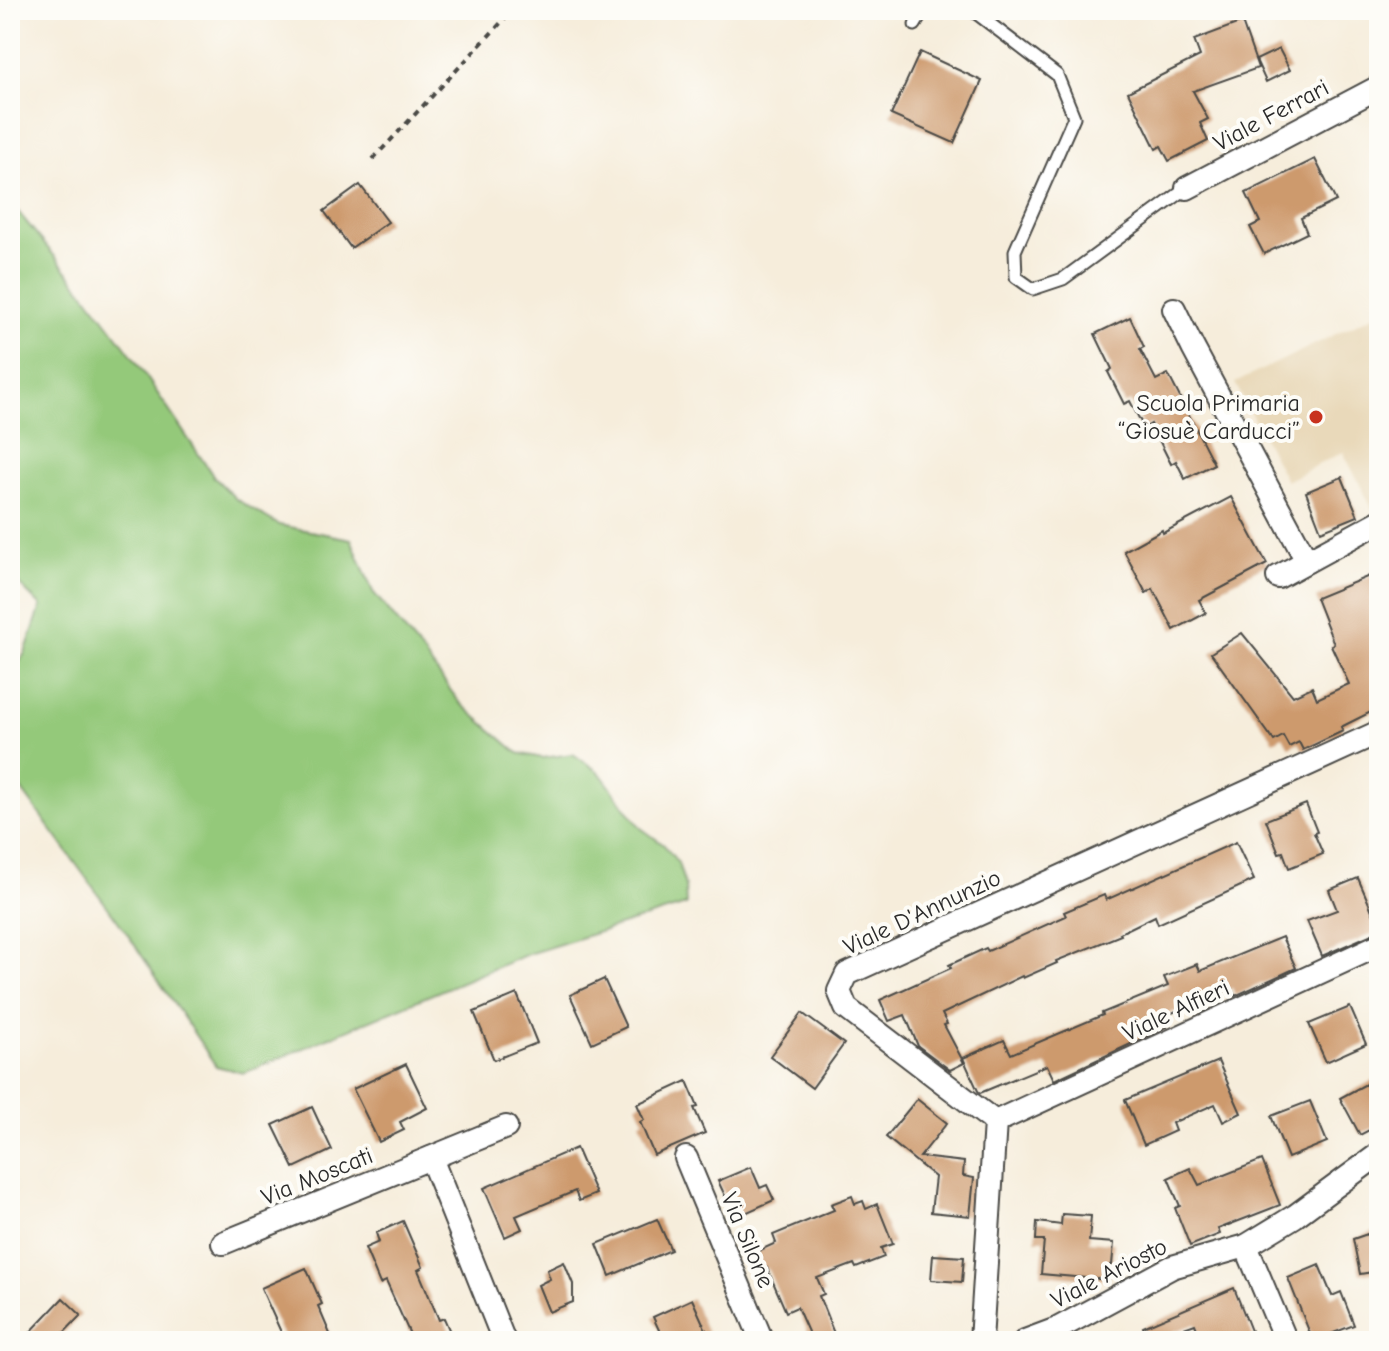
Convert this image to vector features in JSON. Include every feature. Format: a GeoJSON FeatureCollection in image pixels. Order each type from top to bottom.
{"type":"FeatureCollection","features":[{"type":"Feature","properties":{"kind":"street","name":"Viale Ferrari"},"geometry":{"type":"LineString","coordinates":[[1187,188],[1379,87]]}},
{"type":"Feature","properties":{"kind":"street"},"geometry":{"type":"LineString","coordinates":[[1174,309],[1307,561]]}},
{"type":"Feature","properties":{"kind":"street"},"geometry":{"type":"LineString","coordinates":[[1278,577],[1379,522]]}},
{"type":"Feature","properties":{"kind":"street","name":"Viale D'Annunzio"},"geometry":{"type":"LineString","coordinates":[[995,1122],[846,1008],[839,991],[847,974],[1379,732]]}},
{"type":"Feature","properties":{"kind":"street","name":"Viale Alfieri"},"geometry":{"type":"LineString","coordinates":[[995,1122],[1379,945]]}},
{"type":"Feature","properties":{"kind":"street"},"geometry":{"type":"LineString","coordinates":[[981,1341],[995,1122]]}},
{"type":"Feature","properties":{"kind":"street","name":"Via Moscati"},"geometry":{"type":"LineString","coordinates":[[223,1243],[506,1127]]}},
{"type":"Feature","properties":{"kind":"street","name":"Viale Ariosto"},"geometry":{"type":"LineString","coordinates":[[1025,1341],[1057,1329],[1172,1267],[1246,1246],[1295,1216],[1379,1154]]}},
{"type":"Feature","properties":{"kind":"street"},"geometry":{"type":"LineString","coordinates":[[431,1158],[504,1341]]}},
{"type":"Feature","properties":{"kind":"street","name":"Via Silone"},"geometry":{"type":"LineString","coordinates":[[686,1158],[762,1341]]}},
{"type":"Feature","properties":{"kind":"street"},"geometry":{"type":"LineString","coordinates":[[1246,1246],[1286,1341]]}},
{"type":"Feature","properties":{"kind":"lane"},"geometry":{"type":"LineString","coordinates":[[915,25],[924,10]]}},
{"type":"Feature","properties":{"kind":"lane"},"geometry":{"type":"LineString","coordinates":[[972,10],[1057,75],[1074,117],[1015,251],[1016,277],[1033,289],[1063,279],[1187,188]]}},
{"type":"Feature","properties":{"kind":"path"},"geometry":{"type":"LineString","coordinates":[[373,159],[513,10]]}},
{"type":"Feature","properties":{"kind":"shaded area","name":"Scuola Primaria “Giosuè Carducci”"},"geometry":{"type":"Polygon","coordinates":[[[1379,313],[1379,507],[1373,510],[1343,452],[1286,481],[1235,383],[1379,313]]]}},
{"type":"Feature","properties":{"kind":"green space"},"geometry":{"type":"Polygon","coordinates":[[[10,202],[131,354],[214,477],[236,499],[279,525],[351,539],[373,592],[460,703],[518,753],[542,758],[573,754],[599,772],[641,828],[664,845],[678,863],[685,886],[686,905],[528,954],[244,1073],[216,1066],[126,932],[10,774],[10,675],[25,653],[41,606],[10,575],[10,202]]]}},
{"type":"Feature","properties":{"kind":"building"},"geometry":{"type":"Polygon","coordinates":[[[1242,22],[1258,68],[1193,91],[1208,119],[1200,123],[1208,141],[1169,161],[1161,146],[1156,149],[1128,92],[1200,56],[1194,40],[1242,22]]]}},
{"type":"Feature","properties":{"kind":"building"},"geometry":{"type":"Polygon","coordinates":[[[1279,49],[1290,70],[1266,82],[1256,60],[1279,49]]]}},
{"type":"Feature","properties":{"kind":"building"},"geometry":{"type":"Polygon","coordinates":[[[920,52],[982,81],[954,143],[891,115],[920,52]]]}},
{"type":"Feature","properties":{"kind":"building"},"geometry":{"type":"Polygon","coordinates":[[[1315,159],[1336,201],[1301,218],[1307,233],[1264,254],[1250,227],[1260,222],[1246,193],[1315,159]]]}},
{"type":"Feature","properties":{"kind":"building"},"geometry":{"type":"Polygon","coordinates":[[[360,185],[388,222],[351,248],[324,211],[360,185]]]}},
{"type":"Feature","properties":{"kind":"building"},"geometry":{"type":"Polygon","coordinates":[[[1130,317],[1144,347],[1140,349],[1156,380],[1168,374],[1214,464],[1185,479],[1176,461],[1171,464],[1151,424],[1144,428],[1130,401],[1124,404],[1108,372],[1112,369],[1095,334],[1130,317]]]}},
{"type":"Feature","properties":{"kind":"building"},"geometry":{"type":"Polygon","coordinates":[[[1342,477],[1358,516],[1321,531],[1306,492],[1342,477]]]}},
{"type":"Feature","properties":{"kind":"building"},"geometry":{"type":"Polygon","coordinates":[[[1231,497],[1267,564],[1199,600],[1206,613],[1174,630],[1153,589],[1146,593],[1124,551],[1231,497]]]}},
{"type":"Feature","properties":{"kind":"building"},"geometry":{"type":"Polygon","coordinates":[[[1379,572],[1379,708],[1341,727],[1343,731],[1303,750],[1299,742],[1289,747],[1283,736],[1274,741],[1211,653],[1242,633],[1293,696],[1312,687],[1317,699],[1349,684],[1331,645],[1334,644],[1316,598],[1379,572]]]}},
{"type":"Feature","properties":{"kind":"building"},"geometry":{"type":"Polygon","coordinates":[[[1306,804],[1323,854],[1289,868],[1283,852],[1279,853],[1266,820],[1306,804]]]}},
{"type":"Feature","properties":{"kind":"building"},"geometry":{"type":"Polygon","coordinates":[[[1236,842],[1254,880],[1158,924],[1155,916],[1121,935],[1022,976],[942,1014],[947,1024],[944,1025],[964,1063],[950,1070],[918,1046],[905,1015],[889,1021],[880,1000],[951,968],[949,965],[986,948],[988,951],[1066,916],[1064,912],[1104,895],[1106,900],[1236,842]]]}},
{"type":"Feature","properties":{"kind":"building"},"geometry":{"type":"Polygon","coordinates":[[[1358,878],[1379,931],[1322,956],[1307,921],[1337,910],[1329,890],[1358,878]]]}},
{"type":"Feature","properties":{"kind":"building"},"geometry":{"type":"Polygon","coordinates":[[[1282,937],[1296,968],[1235,996],[1232,988],[1162,1017],[1167,1027],[1054,1080],[1047,1065],[980,1093],[963,1058],[1004,1040],[1011,1054],[1168,986],[1164,977],[1197,964],[1200,971],[1282,937]]]}},
{"type":"Feature","properties":{"kind":"building"},"geometry":{"type":"Polygon","coordinates":[[[604,979],[626,1027],[592,1043],[570,995],[604,979]]]}},
{"type":"Feature","properties":{"kind":"building"},"geometry":{"type":"Polygon","coordinates":[[[517,994],[537,1043],[494,1060],[474,1012],[517,994]]]}},
{"type":"Feature","properties":{"kind":"building"},"geometry":{"type":"Polygon","coordinates":[[[1350,1007],[1366,1044],[1326,1062],[1309,1024],[1350,1007]]]}},
{"type":"Feature","properties":{"kind":"building"},"geometry":{"type":"Polygon","coordinates":[[[802,1013],[844,1044],[812,1088],[770,1056],[802,1013]]]}},
{"type":"Feature","properties":{"kind":"building"},"geometry":{"type":"Polygon","coordinates":[[[1218,1061],[1241,1113],[1223,1122],[1215,1104],[1172,1123],[1175,1131],[1144,1145],[1125,1100],[1218,1061]]]}},
{"type":"Feature","properties":{"kind":"building"},"geometry":{"type":"Polygon","coordinates":[[[406,1064],[427,1108],[400,1122],[404,1130],[379,1142],[353,1089],[406,1064]]]}},
{"type":"Feature","properties":{"kind":"building"},"geometry":{"type":"Polygon","coordinates":[[[1379,1077],[1379,1125],[1360,1135],[1340,1098],[1379,1077]]]}},
{"type":"Feature","properties":{"kind":"building"},"geometry":{"type":"Polygon","coordinates":[[[687,1081],[705,1133],[654,1155],[640,1122],[644,1120],[637,1104],[687,1081]]]}},
{"type":"Feature","properties":{"kind":"building"},"geometry":{"type":"Polygon","coordinates":[[[917,1099],[947,1123],[920,1157],[964,1162],[963,1176],[974,1178],[970,1216],[931,1212],[935,1177],[886,1137],[917,1099]]]}},
{"type":"Feature","properties":{"kind":"building"},"geometry":{"type":"Polygon","coordinates":[[[1310,1101],[1327,1142],[1288,1158],[1271,1116],[1310,1101]]]}},
{"type":"Feature","properties":{"kind":"building"},"geometry":{"type":"Polygon","coordinates":[[[312,1107],[332,1150],[294,1168],[273,1125],[312,1107]]]}},
{"type":"Feature","properties":{"kind":"building"},"geometry":{"type":"Polygon","coordinates":[[[576,1148],[596,1194],[579,1201],[575,1191],[516,1216],[522,1229],[505,1237],[484,1188],[576,1148]]]}},
{"type":"Feature","properties":{"kind":"building"},"geometry":{"type":"Polygon","coordinates":[[[1262,1160],[1280,1205],[1218,1229],[1220,1234],[1190,1246],[1175,1208],[1180,1206],[1168,1178],[1190,1168],[1199,1185],[1262,1160]]]}},
{"type":"Feature","properties":{"kind":"building"},"geometry":{"type":"Polygon","coordinates":[[[751,1167],[760,1188],[767,1185],[774,1200],[741,1215],[734,1197],[727,1200],[718,1181],[751,1167]]]}},
{"type":"Feature","properties":{"kind":"building"},"geometry":{"type":"Polygon","coordinates":[[[852,1196],[855,1204],[863,1201],[866,1209],[877,1204],[893,1244],[881,1248],[884,1257],[817,1278],[824,1294],[819,1296],[837,1341],[812,1341],[797,1307],[786,1312],[767,1268],[763,1269],[756,1252],[776,1243],[773,1235],[834,1210],[831,1204],[852,1196]]]}},
{"type":"Feature","properties":{"kind":"building"},"geometry":{"type":"Polygon","coordinates":[[[1062,1214],[1091,1216],[1089,1241],[1114,1243],[1109,1280],[1041,1274],[1044,1240],[1036,1240],[1037,1222],[1061,1225],[1062,1214]]]}},
{"type":"Feature","properties":{"kind":"building"},"geometry":{"type":"Polygon","coordinates":[[[657,1219],[671,1250],[610,1276],[597,1244],[657,1219]]]}},
{"type":"Feature","properties":{"kind":"building"},"geometry":{"type":"Polygon","coordinates":[[[403,1221],[423,1267],[418,1270],[439,1320],[444,1318],[454,1341],[413,1341],[386,1281],[380,1284],[365,1248],[379,1242],[376,1233],[403,1221]]]}},
{"type":"Feature","properties":{"kind":"building"},"geometry":{"type":"Polygon","coordinates":[[[1379,1230],[1379,1271],[1360,1274],[1353,1239],[1379,1230]]]}},
{"type":"Feature","properties":{"kind":"building"},"geometry":{"type":"Polygon","coordinates":[[[933,1255],[964,1257],[962,1282],[931,1280],[933,1255]]]}},
{"type":"Feature","properties":{"kind":"building"},"geometry":{"type":"Polygon","coordinates":[[[564,1262],[573,1284],[573,1302],[549,1312],[538,1285],[550,1279],[547,1270],[564,1262]]]}},
{"type":"Feature","properties":{"kind":"building"},"geometry":{"type":"Polygon","coordinates":[[[1319,1265],[1332,1296],[1341,1292],[1354,1325],[1313,1341],[1288,1278],[1319,1265]]]}},
{"type":"Feature","properties":{"kind":"building"},"geometry":{"type":"Polygon","coordinates":[[[306,1268],[322,1304],[318,1306],[333,1341],[285,1341],[261,1288],[306,1268]]]}},
{"type":"Feature","properties":{"kind":"building"},"geometry":{"type":"Polygon","coordinates":[[[1234,1288],[1255,1341],[1202,1341],[1195,1324],[1148,1341],[1143,1327],[1234,1288]]]}},
{"type":"Feature","properties":{"kind":"building"},"geometry":{"type":"Polygon","coordinates":[[[63,1298],[81,1315],[56,1341],[22,1341],[63,1298]]]}},
{"type":"Feature","properties":{"kind":"building"},"geometry":{"type":"Polygon","coordinates":[[[692,1299],[711,1341],[664,1341],[653,1317],[692,1299]]]}},
{"type":"Feature","properties":{"kind":"place","name":"Scuola Primaria “Giosuè Carducci”"},"geometry":{"type":"Point","coordinates":[1316,417]}}]}
